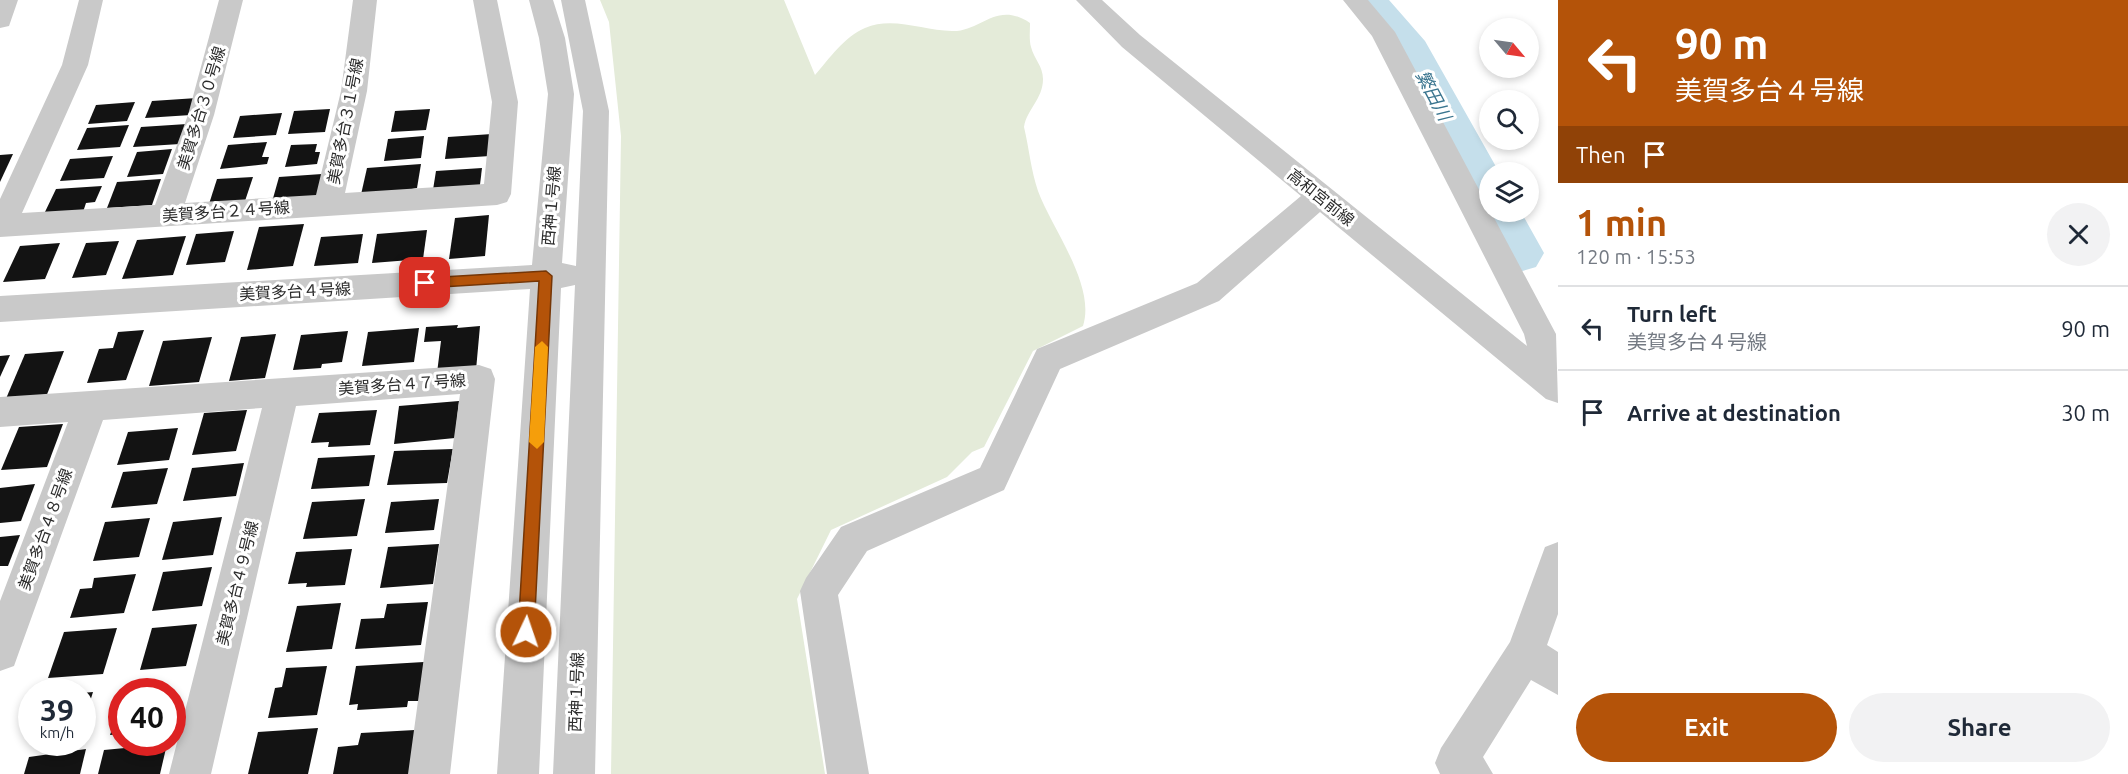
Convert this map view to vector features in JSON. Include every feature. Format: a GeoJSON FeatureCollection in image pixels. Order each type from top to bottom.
{"type":"FeatureCollection","features":[{"type":"Feature","properties":{"kind":"street"},"geometry":{"type":"LineString","coordinates":[[0,20],[6,0]]}},
{"type":"Feature","properties":{"kind":"street","name":"美賀多台２４号線"},"geometry":{"type":"LineString","coordinates":[[91,0],[75,65],[2,226],[497,194],[505,102],[485,0]]}},
{"type":"Feature","properties":{"kind":"street","name":"美賀多台３０号線"},"geometry":{"type":"LineString","coordinates":[[166,215],[201,115],[231,0]]}},
{"type":"Feature","properties":{"kind":"street","name":"美賀多台３１号線"},"geometry":{"type":"LineString","coordinates":[[328,205],[354,91],[365,0]]}},
{"type":"Feature","properties":{"kind":"street","name":"西神１号線"},"geometry":{"type":"LineString","coordinates":[[518,774],[546,276],[561,94],[552,38],[541,0]]}},
{"type":"Feature","properties":{"kind":"street","name":"西神１号線"},"geometry":{"type":"LineString","coordinates":[[573,0],[596,111],[573,774]]}},
{"type":"Feature","properties":{"kind":"street","name":"高和宮前線"},"geometry":{"type":"LineString","coordinates":[[1088,0],[1131,41],[1558,389]]}},
{"type":"Feature","properties":{"kind":"street"},"geometry":{"type":"LineString","coordinates":[[1355,0],[1383,32],[1535,323],[1549,367],[1558,376]]}},
{"type":"Feature","properties":{"kind":"street"},"geometry":{"type":"LineString","coordinates":[[848,774],[819,591],[854,539],[992,479],[1048,359],[1208,291],[1320,196]]}},
{"type":"Feature","properties":{"kind":"street","name":"美賀多台４号線"},"geometry":{"type":"LineString","coordinates":[[0,309],[590,275]]}},
{"type":"Feature","properties":{"kind":"street","name":"美賀多台４７号線"},"geometry":{"type":"LineString","coordinates":[[0,412],[478,379],[429,774]]}},
{"type":"Feature","properties":{"kind":"street","name":"美賀多台４９号線"},"geometry":{"type":"LineString","coordinates":[[190,774],[283,392]]}},
{"type":"Feature","properties":{"kind":"street","name":"美賀多台４８号線"},"geometry":{"type":"LineString","coordinates":[[0,652],[91,406]]}},
{"type":"Feature","properties":{"kind":"street"},"geometry":{"type":"LineString","coordinates":[[1458,770],[1525,653],[1558,560]]}},
{"type":"Feature","properties":{"kind":"street"},"geometry":{"type":"LineString","coordinates":[[1525,653],[1558,675]]}},
{"type":"Feature","properties":{"kind":"green space"},"geometry":{"type":"Polygon","coordinates":[[[600,0],[784,0],[815,75],[851,36],[876,25],[886,23],[952,31],[1008,15],[1030,23],[1031,47],[1042,70],[1043,79],[1038,98],[1024,127],[1038,191],[1078,275],[1085,310],[1083,326],[1033,351],[984,447],[972,452],[947,477],[831,530],[797,599],[825,774],[611,774],[621,136],[609,22],[600,0]]]}},
{"type":"Feature","properties":{"kind":"building"},"geometry":{"type":"Polygon","coordinates":[[[197,98],[191,115],[145,118],[152,101],[197,98]]]}},
{"type":"Feature","properties":{"kind":"building"},"geometry":{"type":"Polygon","coordinates":[[[135,102],[127,121],[88,124],[96,105],[135,102]]]}},
{"type":"Feature","properties":{"kind":"building"},"geometry":{"type":"Polygon","coordinates":[[[330,109],[325,132],[288,134],[294,111],[330,109]]]}},
{"type":"Feature","properties":{"kind":"building"},"geometry":{"type":"Polygon","coordinates":[[[430,109],[426,130],[391,132],[395,111],[430,109]]]}},
{"type":"Feature","properties":{"kind":"building"},"geometry":{"type":"Polygon","coordinates":[[[282,113],[276,135],[233,138],[240,116],[282,113]]]}},
{"type":"Feature","properties":{"kind":"building"},"geometry":{"type":"Polygon","coordinates":[[[187,124],[180,144],[133,147],[141,127],[187,124]]]}},
{"type":"Feature","properties":{"kind":"building"},"geometry":{"type":"Polygon","coordinates":[[[129,125],[120,147],[77,150],[87,128],[129,125]]]}},
{"type":"Feature","properties":{"kind":"building"},"geometry":{"type":"Polygon","coordinates":[[[492,134],[490,156],[445,159],[448,137],[492,134]]]}},
{"type":"Feature","properties":{"kind":"building"},"geometry":{"type":"Polygon","coordinates":[[[424,136],[421,158],[384,161],[388,139],[424,136]]]}},
{"type":"Feature","properties":{"kind":"building"},"geometry":{"type":"Polygon","coordinates":[[[267,142],[262,157],[269,157],[267,164],[220,169],[228,145],[267,142]]]}},
{"type":"Feature","properties":{"kind":"building"},"geometry":{"type":"Polygon","coordinates":[[[317,144],[315,152],[320,152],[317,164],[285,167],[291,145],[317,144]]]}},
{"type":"Feature","properties":{"kind":"building"},"geometry":{"type":"Polygon","coordinates":[[[172,149],[163,174],[127,177],[137,152],[172,149]]]}},
{"type":"Feature","properties":{"kind":"building"},"geometry":{"type":"Polygon","coordinates":[[[13,154],[0,182],[0,155],[13,154]]]}},
{"type":"Feature","properties":{"kind":"building"},"geometry":{"type":"Polygon","coordinates":[[[113,156],[104,178],[60,181],[70,159],[113,156]]]}},
{"type":"Feature","properties":{"kind":"building"},"geometry":{"type":"Polygon","coordinates":[[[421,164],[417,188],[360,199],[367,168],[421,164]]]}},
{"type":"Feature","properties":{"kind":"building"},"geometry":{"type":"Polygon","coordinates":[[[482,168],[479,193],[432,196],[436,171],[482,168]]]}},
{"type":"Feature","properties":{"kind":"building"},"geometry":{"type":"Polygon","coordinates":[[[322,174],[316,199],[272,202],[279,177],[322,174]]]}},
{"type":"Feature","properties":{"kind":"building"},"geometry":{"type":"Polygon","coordinates":[[[253,177],[245,201],[209,204],[217,179],[253,177]]]}},
{"type":"Feature","properties":{"kind":"building"},"geometry":{"type":"Polygon","coordinates":[[[161,179],[152,205],[107,208],[117,182],[161,179]]]}},
{"type":"Feature","properties":{"kind":"building"},"geometry":{"type":"Polygon","coordinates":[[[102,186],[95,202],[86,203],[83,212],[44,214],[56,189],[102,186]]]}},
{"type":"Feature","properties":{"kind":"building"},"geometry":{"type":"Polygon","coordinates":[[[489,215],[485,256],[449,259],[455,218],[489,215]]]}},
{"type":"Feature","properties":{"kind":"building"},"geometry":{"type":"Polygon","coordinates":[[[304,224],[293,266],[247,270],[259,227],[304,224]]]}},
{"type":"Feature","properties":{"kind":"building"},"geometry":{"type":"Polygon","coordinates":[[[427,230],[423,259],[372,263],[377,234],[427,230]]]}},
{"type":"Feature","properties":{"kind":"building"},"geometry":{"type":"Polygon","coordinates":[[[234,231],[225,262],[186,265],[196,234],[234,231]]]}},
{"type":"Feature","properties":{"kind":"building"},"geometry":{"type":"Polygon","coordinates":[[[363,234],[358,263],[314,266],[321,237],[363,234]]]}},
{"type":"Feature","properties":{"kind":"building"},"geometry":{"type":"Polygon","coordinates":[[[186,236],[173,275],[122,279],[137,240],[186,236]]]}},
{"type":"Feature","properties":{"kind":"building"},"geometry":{"type":"Polygon","coordinates":[[[119,241],[106,275],[72,278],[86,243],[119,241]]]}},
{"type":"Feature","properties":{"kind":"building"},"geometry":{"type":"Polygon","coordinates":[[[60,243],[45,279],[3,282],[20,246],[60,243]]]}},
{"type":"Feature","properties":{"kind":"building"},"geometry":{"type":"Polygon","coordinates":[[[458,325],[457,328],[480,326],[476,370],[437,373],[441,341],[424,342],[426,327],[458,325]]]}},
{"type":"Feature","properties":{"kind":"building"},"geometry":{"type":"Polygon","coordinates":[[[419,328],[414,362],[362,366],[368,332],[419,328]]]}},
{"type":"Feature","properties":{"kind":"building"},"geometry":{"type":"Polygon","coordinates":[[[144,330],[126,380],[87,383],[99,349],[113,348],[118,332],[144,330]]]}},
{"type":"Feature","properties":{"kind":"building"},"geometry":{"type":"Polygon","coordinates":[[[348,331],[342,362],[322,364],[321,368],[293,370],[301,335],[348,331]]]}},
{"type":"Feature","properties":{"kind":"building"},"geometry":{"type":"Polygon","coordinates":[[[276,334],[265,378],[229,381],[241,337],[276,334]]]}},
{"type":"Feature","properties":{"kind":"building"},"geometry":{"type":"Polygon","coordinates":[[[212,337],[199,382],[149,386],[163,341],[212,337]]]}},
{"type":"Feature","properties":{"kind":"building"},"geometry":{"type":"Polygon","coordinates":[[[64,351],[46,397],[5,401],[25,354],[64,351]]]}},
{"type":"Feature","properties":{"kind":"building"},"geometry":{"type":"Polygon","coordinates":[[[10,355],[0,377],[0,356],[10,355]]]}},
{"type":"Feature","properties":{"kind":"building"},"geometry":{"type":"Polygon","coordinates":[[[459,401],[455,438],[394,444],[399,406],[459,401]]]}},
{"type":"Feature","properties":{"kind":"building"},"geometry":{"type":"Polygon","coordinates":[[[247,410],[236,451],[192,455],[204,413],[247,410]]]}},
{"type":"Feature","properties":{"kind":"building"},"geometry":{"type":"Polygon","coordinates":[[[377,410],[370,445],[328,447],[329,442],[311,443],[319,413],[377,410]]]}},
{"type":"Feature","properties":{"kind":"building"},"geometry":{"type":"Polygon","coordinates":[[[63,424],[47,467],[1,470],[19,427],[63,424]]]}},
{"type":"Feature","properties":{"kind":"building"},"geometry":{"type":"Polygon","coordinates":[[[178,428],[169,460],[117,465],[128,432],[178,428]]]}},
{"type":"Feature","properties":{"kind":"building"},"geometry":{"type":"Polygon","coordinates":[[[453,449],[447,483],[387,485],[394,451],[453,449]]]}},
{"type":"Feature","properties":{"kind":"building"},"geometry":{"type":"Polygon","coordinates":[[[375,455],[369,486],[311,489],[318,458],[375,455]]]}},
{"type":"Feature","properties":{"kind":"building"},"geometry":{"type":"Polygon","coordinates":[[[244,463],[236,496],[183,501],[192,468],[244,463]]]}},
{"type":"Feature","properties":{"kind":"building"},"geometry":{"type":"Polygon","coordinates":[[[168,468],[157,504],[111,508],[123,472],[168,468]]]}},
{"type":"Feature","properties":{"kind":"building"},"geometry":{"type":"Polygon","coordinates":[[[35,484],[21,521],[0,523],[0,488],[35,484]]]}},
{"type":"Feature","properties":{"kind":"building"},"geometry":{"type":"Polygon","coordinates":[[[365,499],[357,536],[303,539],[312,502],[365,499]]]}},
{"type":"Feature","properties":{"kind":"building"},"geometry":{"type":"Polygon","coordinates":[[[439,499],[434,530],[385,533],[391,502],[439,499]]]}},
{"type":"Feature","properties":{"kind":"building"},"geometry":{"type":"Polygon","coordinates":[[[222,517],[213,555],[162,560],[173,522],[222,517]]]}},
{"type":"Feature","properties":{"kind":"building"},"geometry":{"type":"Polygon","coordinates":[[[150,518],[139,557],[93,561],[105,522],[150,518]]]}},
{"type":"Feature","properties":{"kind":"building"},"geometry":{"type":"Polygon","coordinates":[[[20,535],[8,566],[0,566],[0,537],[20,535]]]}},
{"type":"Feature","properties":{"kind":"building"},"geometry":{"type":"Polygon","coordinates":[[[439,544],[433,584],[380,588],[388,547],[439,544]]]}},
{"type":"Feature","properties":{"kind":"building"},"geometry":{"type":"Polygon","coordinates":[[[352,549],[345,585],[306,587],[307,583],[288,584],[296,552],[352,549]]]}},
{"type":"Feature","properties":{"kind":"building"},"geometry":{"type":"Polygon","coordinates":[[[212,567],[202,606],[152,611],[163,572],[212,567]]]}},
{"type":"Feature","properties":{"kind":"building"},"geometry":{"type":"Polygon","coordinates":[[[136,574],[124,613],[70,618],[80,589],[92,588],[94,578],[136,574]]]}},
{"type":"Feature","properties":{"kind":"building"},"geometry":{"type":"Polygon","coordinates":[[[428,602],[421,645],[355,649],[361,619],[384,618],[387,604],[428,602]]]}},
{"type":"Feature","properties":{"kind":"building"},"geometry":{"type":"Polygon","coordinates":[[[341,603],[332,649],[286,652],[297,606],[341,603]]]}},
{"type":"Feature","properties":{"kind":"building"},"geometry":{"type":"Polygon","coordinates":[[[197,624],[186,666],[140,670],[152,628],[197,624]]]}},
{"type":"Feature","properties":{"kind":"building"},"geometry":{"type":"Polygon","coordinates":[[[117,628],[103,674],[48,678],[64,632],[117,628]]]}},
{"type":"Feature","properties":{"kind":"building"},"geometry":{"type":"Polygon","coordinates":[[[424,662],[419,701],[408,701],[407,707],[357,710],[358,704],[349,705],[356,666],[424,662]]]}},
{"type":"Feature","properties":{"kind":"building"},"geometry":{"type":"Polygon","coordinates":[[[327,666],[317,715],[268,718],[275,688],[282,687],[286,668],[327,666]]]}},
{"type":"Feature","properties":{"kind":"building"},"geometry":{"type":"Polygon","coordinates":[[[318,728],[308,774],[248,774],[258,732],[318,728]]]}},
{"type":"Feature","properties":{"kind":"building"},"geometry":{"type":"Polygon","coordinates":[[[415,730],[409,774],[333,774],[338,747],[358,745],[361,733],[415,730]]]}},
{"type":"Feature","properties":{"kind":"building"},"geometry":{"type":"Polygon","coordinates":[[[104,750],[108,750],[108,756],[164,756],[160,774],[98,774],[104,750]]]}},
{"type":"Feature","properties":{"kind":"building"},"geometry":{"type":"Polygon","coordinates":[[[84,756],[80,774],[24,774],[29,757],[84,756]]]}},
{"type":"Feature","properties":{"kind":"waterway","name":"繁田川"},"geometry":{"type":"LineString","coordinates":[[1367,0],[1410,51],[1479,178]]}},
{"type":"Feature","properties":{"kind":"waterway","name":"繁田川"},"geometry":{"type":"LineString","coordinates":[[1502,222],[1519,253]]}},
{"type":"Feature","properties":{"kind":"slow traffic"},"geometry":{"type":"LineString","coordinates":[[537,442],[542,347]]}},
{"type":"Feature","properties":{"kind":"route"},"geometry":{"type":"LineString","coordinates":[[425,283],[546,276],[526,632]]}}]}
